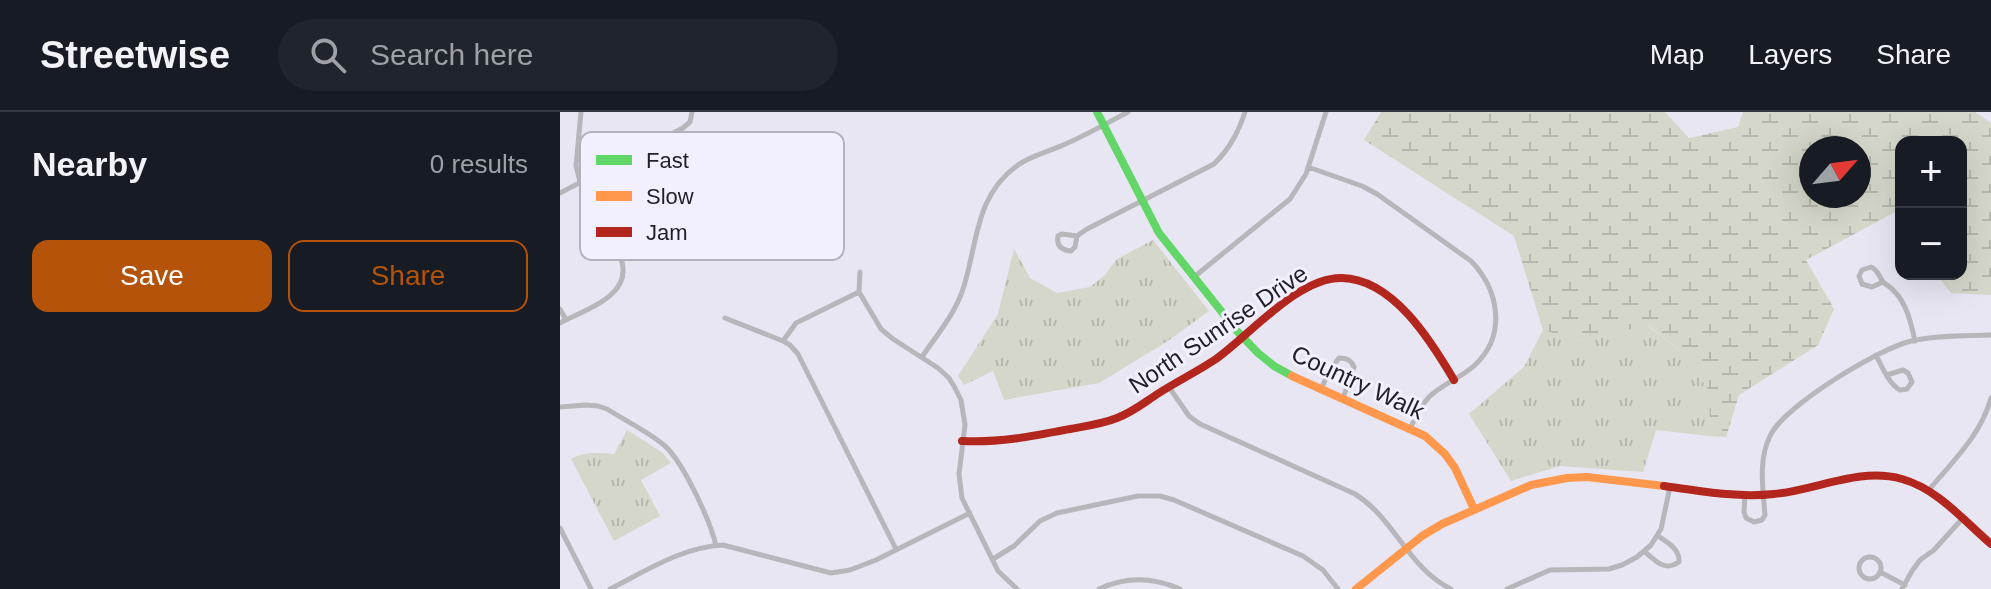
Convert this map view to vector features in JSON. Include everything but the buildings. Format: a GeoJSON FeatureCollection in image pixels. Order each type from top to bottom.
{"type":"FeatureCollection","features":[{"type":"Feature","properties":{"kind":"street"},"geometry":{"type":"LineString","coordinates":[[560,193],[580,182],[576,166],[581,112]]}},
{"type":"Feature","properties":{"kind":"street","name":"Country Walk"},"geometry":{"type":"LineString","coordinates":[[1097,112],[1159,233],[1258,353],[1274,366],[1425,436],[1455,468],[1474,509]]}},
{"type":"Feature","properties":{"kind":"street"},"geometry":{"type":"LineString","coordinates":[[922,357],[959,299],[978,220],[997,186],[1017,165],[1030,157],[1065,144],[1128,112]]}},
{"type":"Feature","properties":{"kind":"street"},"geometry":{"type":"LineString","coordinates":[[1077,236],[1214,164],[1235,138],[1245,112]]}},
{"type":"Feature","properties":{"kind":"street"},"geometry":{"type":"LineString","coordinates":[[1194,277],[1290,199],[1308,167],[1326,112]]}},
{"type":"Feature","properties":{"kind":"street"},"geometry":{"type":"LineString","coordinates":[[675,132],[690,122],[692,114]]}},
{"type":"Feature","properties":{"kind":"street"},"geometry":{"type":"LineString","coordinates":[[1308,167],[1377,194],[1471,261],[1493,295],[1496,309],[1489,347],[1473,366],[1431,396],[1410,429]]}},
{"type":"Feature","properties":{"kind":"street"},"geometry":{"type":"LineString","coordinates":[[560,309],[563,322],[611,296],[622,279],[624,269],[620,260]]}},
{"type":"Feature","properties":{"kind":"street"},"geometry":{"type":"LineString","coordinates":[[1883,282],[1872,287],[1862,284],[1859,276],[1862,270],[1871,267],[1878,271],[1883,282],[1906,308],[1915,341]]}},
{"type":"Feature","properties":{"kind":"street"},"geometry":{"type":"LineString","coordinates":[[860,272],[859,292],[881,329],[949,378],[955,388],[964,411],[965,425],[959,485],[962,498],[993,559],[1006,580],[1017,589]]}},
{"type":"Feature","properties":{"kind":"street","name":"North Sunrise Drive"},"geometry":{"type":"LineString","coordinates":[[962,441],[1001,442],[1106,422],[1126,414],[1220,356],[1291,298],[1317,282],[1343,278],[1375,287],[1404,309],[1438,351],[1454,380]]}},
{"type":"Feature","properties":{"kind":"street"},"geometry":{"type":"LineString","coordinates":[[783,341],[796,323],[859,292]]}},
{"type":"Feature","properties":{"kind":"street"},"geometry":{"type":"LineString","coordinates":[[725,318],[783,341],[804,363],[896,549]]}},
{"type":"Feature","properties":{"kind":"street"},"geometry":{"type":"LineString","coordinates":[[1745,494],[1746,518],[1754,522],[1762,520],[1765,515],[1763,456],[1770,435],[1791,410],[1852,369],[1895,346],[1915,341],[1991,335]]}},
{"type":"Feature","properties":{"kind":"street"},"geometry":{"type":"LineString","coordinates":[[1876,355],[1887,375],[1895,387],[1907,389],[1912,382],[1903,370],[1887,375]]}},
{"type":"Feature","properties":{"kind":"street"},"geometry":{"type":"LineString","coordinates":[[1321,389],[1334,364],[1339,358],[1345,358],[1354,367],[1343,398]]}},
{"type":"Feature","properties":{"kind":"street"},"geometry":{"type":"LineString","coordinates":[[1169,387],[1189,416],[1200,424],[1366,500],[1425,571],[1451,589]]}},
{"type":"Feature","properties":{"kind":"street"},"geometry":{"type":"LineString","coordinates":[[1928,491],[1972,439],[1982,424],[1991,398]]}},
{"type":"Feature","properties":{"kind":"street"},"geometry":{"type":"LineString","coordinates":[[560,407],[586,405],[607,409],[663,444],[674,455],[696,496],[713,530],[716,546]]}},
{"type":"Feature","properties":{"kind":"street"},"geometry":{"type":"LineString","coordinates":[[1356,589],[1442,524],[1531,485],[1567,478],[1587,477],[1726,494],[1763,494],[1866,475],[1893,477],[1928,491],[1991,544]]}},
{"type":"Feature","properties":{"kind":"street"},"geometry":{"type":"LineString","coordinates":[[1507,589],[1550,570],[1609,569],[1637,557],[1657,536],[1665,518],[1670,487]]}},
{"type":"Feature","properties":{"kind":"street"},"geometry":{"type":"LineString","coordinates":[[993,559],[1014,546],[1048,516],[1138,496],[1160,496],[1303,556],[1323,570],[1338,589]]}},
{"type":"Feature","properties":{"kind":"street"},"geometry":{"type":"LineString","coordinates":[[610,589],[686,551],[705,546],[723,545],[831,573],[850,570],[970,513]]}},
{"type":"Feature","properties":{"kind":"street"},"geometry":{"type":"LineString","coordinates":[[1880,572],[1904,587],[1920,560],[1934,550],[1962,519]]}},
{"type":"Feature","properties":{"kind":"street"},"geometry":{"type":"LineString","coordinates":[[560,528],[591,589]]}},
{"type":"Feature","properties":{"kind":"street"},"geometry":{"type":"LineString","coordinates":[[1644,551],[1662,566],[1671,568],[1679,562],[1680,557],[1674,548],[1657,536]]}},
{"type":"Feature","properties":{"kind":"street"},"geometry":{"type":"LineString","coordinates":[[1870,557],[1877,559],[1880,572],[1872,578],[1865,577],[1859,568],[1861,562],[1870,557]]}},
{"type":"Feature","properties":{"kind":"street"},"geometry":{"type":"LineString","coordinates":[[1099,589],[1111,583],[1140,579],[1166,583],[1180,589]]}},
{"type":"Feature","properties":{"kind":"green space"},"geometry":{"type":"Polygon","coordinates":[[[1381,112],[1665,112],[1689,138],[1738,127],[1743,112],[1975,112],[1991,123],[1991,295],[1951,293],[1941,280],[1967,280],[1967,136],[1895,136],[1895,212],[1806,260],[1834,309],[1818,345],[1739,395],[1726,437],[1709,436],[1710,393],[1687,356],[1648,325],[1581,341],[1543,330],[1514,236],[1364,140],[1381,112]]]}},
{"type":"Feature","properties":{"kind":"green space"},"geometry":{"type":"Polygon","coordinates":[[[1153,240],[1209,311],[1168,341],[1099,383],[1004,400],[993,371],[964,385],[958,376],[998,314],[1014,249],[1030,278],[1057,293],[1090,287],[1105,275],[1117,259],[1153,240]]]}},
{"type":"Feature","properties":{"kind":"green space"},"geometry":{"type":"Polygon","coordinates":[[[1647,325],[1687,356],[1710,393],[1709,436],[1656,430],[1643,472],[1560,466],[1511,481],[1469,414],[1524,367],[1543,330],[1581,341],[1647,325]]]}},
{"type":"Feature","properties":{"kind":"green space"},"geometry":{"type":"Polygon","coordinates":[[[627,430],[663,453],[671,463],[641,480],[660,516],[614,541],[571,459],[586,454],[614,454],[627,430]]]}},
{"type":"Feature","properties":{"kind":"traffic: fast"},"geometry":{"type":"LineString","coordinates":[[1097,112],[1159,233],[1237,331],[1258,353],[1292,376]]}},
{"type":"Feature","properties":{"kind":"traffic: slow"},"geometry":{"type":"LineString","coordinates":[[1292,376],[1425,436],[1455,468],[1474,509]]}},
{"type":"Feature","properties":{"kind":"traffic: slow"},"geometry":{"type":"LineString","coordinates":[[1356,589],[1422,536],[1442,524],[1531,485],[1587,477],[1664,486]]}},
{"type":"Feature","properties":{"kind":"traffic: jam"},"geometry":{"type":"LineString","coordinates":[[962,441],[1030,436],[1123,416],[1216,359],[1275,309],[1325,280],[1342,278],[1361,281],[1394,300],[1422,331],[1454,380]]}},
{"type":"Feature","properties":{"kind":"traffic: jam"},"geometry":{"type":"LineString","coordinates":[[1664,486],[1760,495],[1790,492],[1854,477],[1886,476],[1927,490],[1991,544]]}}]}
